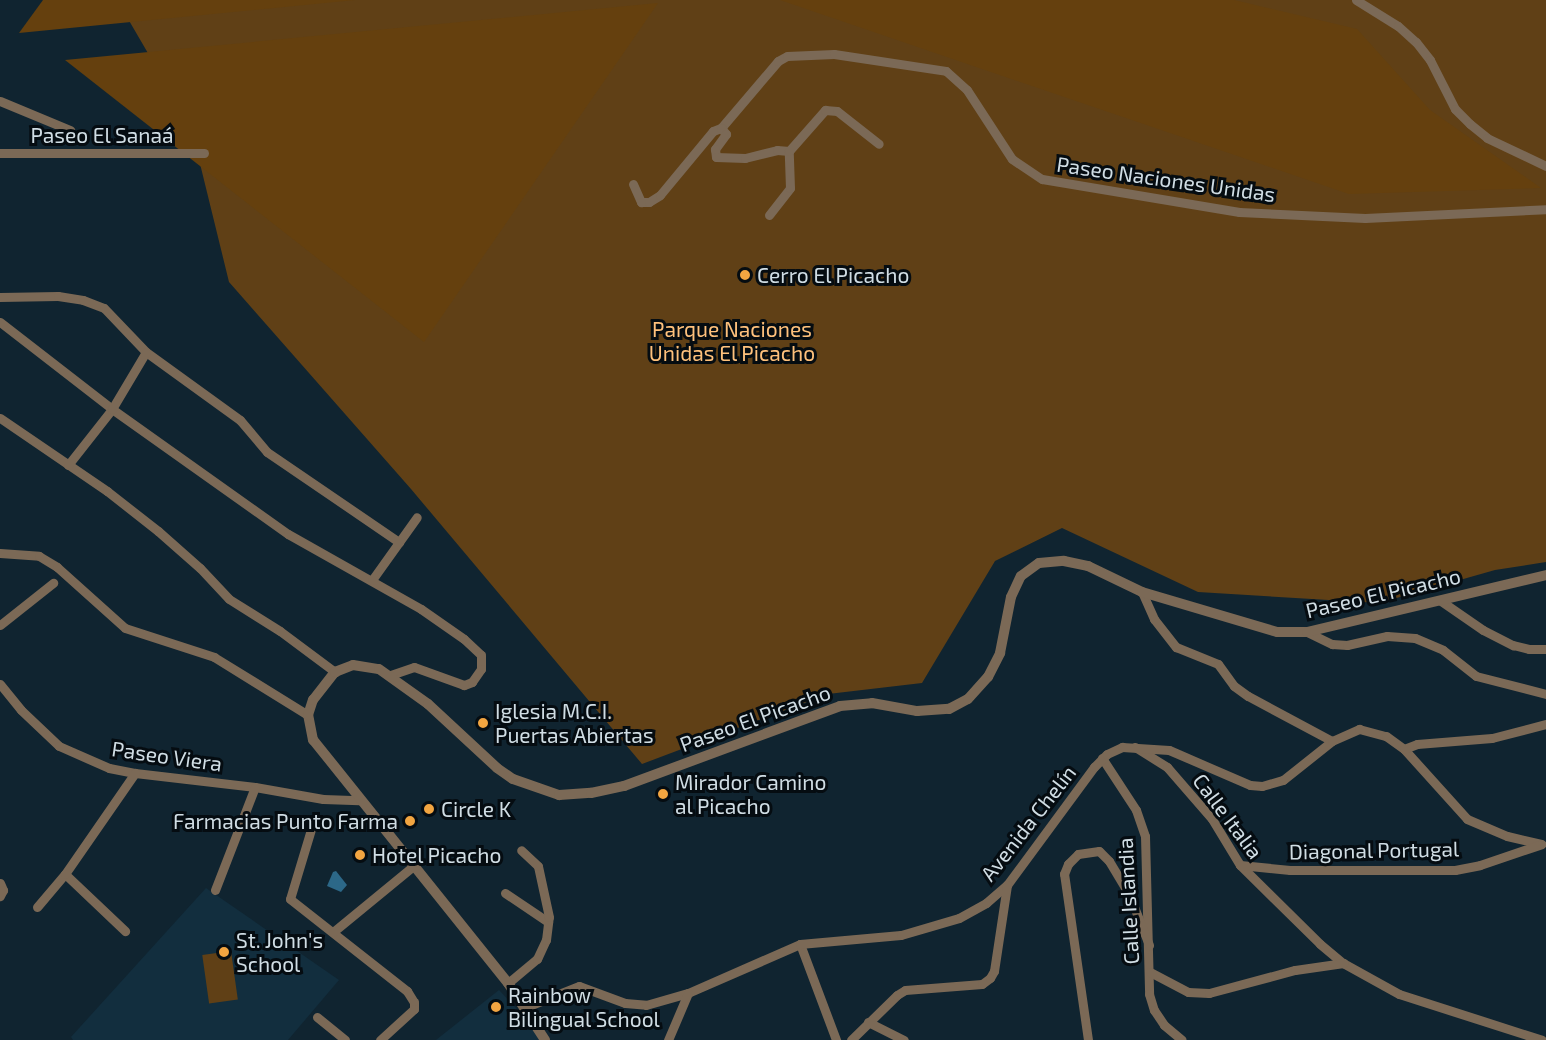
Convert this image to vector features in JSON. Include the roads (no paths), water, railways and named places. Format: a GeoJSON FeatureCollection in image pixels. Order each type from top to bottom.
{"type":"FeatureCollection","features":[{"type":"Feature","properties":{"kind":"street"},"geometry":{"type":"LineString","coordinates":[[1356,0],[1398,26],[1416,42],[1430,60],[1455,109],[1470,124],[1487,138],[1546,166]]}},
{"type":"Feature","properties":{"kind":"street","name":"Paseo Naciones Unidas"},"geometry":{"type":"LineString","coordinates":[[633,184],[641,202],[649,202],[660,195],[713,131],[721,128],[778,60],[798,55],[834,54],[916,65],[946,72],[967,90],[1012,159],[1042,179],[1239,212],[1365,218],[1546,209]]}},
{"type":"Feature","properties":{"kind":"street"},"geometry":{"type":"LineString","coordinates":[[0,101],[70,130]]}},
{"type":"Feature","properties":{"kind":"street"},"geometry":{"type":"LineString","coordinates":[[769,214],[790,189],[789,151],[825,110],[837,111],[879,144]]}},
{"type":"Feature","properties":{"kind":"street"},"geometry":{"type":"LineString","coordinates":[[721,128],[726,134],[715,149],[716,157],[745,158],[777,150],[789,151]]}},
{"type":"Feature","properties":{"kind":"street","name":"Paseo El Sanaá"},"geometry":{"type":"LineString","coordinates":[[0,153],[204,153]]}},
{"type":"Feature","properties":{"kind":"street"},"geometry":{"type":"LineString","coordinates":[[0,297],[28,295],[83,300],[104,308],[146,352],[240,420],[267,452],[399,542]]}},
{"type":"Feature","properties":{"kind":"street"},"geometry":{"type":"LineString","coordinates":[[0,322],[112,409],[288,534],[421,609],[464,639],[481,655],[481,669],[472,682],[464,685],[414,667],[391,675]]}},
{"type":"Feature","properties":{"kind":"street"},"geometry":{"type":"LineString","coordinates":[[68,465],[112,409],[146,352]]}},
{"type":"Feature","properties":{"kind":"street"},"geometry":{"type":"LineString","coordinates":[[0,418],[107,490],[200,568],[229,599],[335,672],[313,700],[308,715],[313,740],[412,867],[508,983],[526,1007],[545,1040]]}},
{"type":"Feature","properties":{"kind":"street"},"geometry":{"type":"LineString","coordinates":[[372,580],[417,517]]}},
{"type":"Feature","properties":{"kind":"street"},"geometry":{"type":"LineString","coordinates":[[0,553],[39,556],[57,567],[125,628],[214,657],[308,715]]}},
{"type":"Feature","properties":{"kind":"street","name":"Paseo El Picacho"},"geometry":{"type":"LineString","coordinates":[[335,672],[353,665],[365,666],[391,675],[428,704],[497,768],[513,779],[559,795],[591,793],[624,786],[840,706],[872,703],[917,711],[949,709],[968,699],[988,677],[1000,653],[1011,597],[1021,576],[1039,563],[1064,561],[1088,566],[1143,592],[1277,632],[1307,632],[1546,575]]}},
{"type":"Feature","properties":{"kind":"street"},"geometry":{"type":"LineString","coordinates":[[0,625],[53,583]]}},
{"type":"Feature","properties":{"kind":"street"},"geometry":{"type":"LineString","coordinates":[[1143,592],[1154,619],[1176,647],[1218,664],[1234,686],[1248,696],[1332,741]]}},
{"type":"Feature","properties":{"kind":"street"},"geometry":{"type":"LineString","coordinates":[[1441,601],[1484,630],[1513,645],[1529,649],[1546,649]]}},
{"type":"Feature","properties":{"kind":"street"},"geometry":{"type":"LineString","coordinates":[[1307,632],[1332,644],[1387,636],[1415,638],[1443,650],[1476,676],[1546,694]]}},
{"type":"Feature","properties":{"kind":"street","name":"Paseo Viera"},"geometry":{"type":"LineString","coordinates":[[0,684],[21,710],[59,746],[100,765],[135,774],[255,787],[323,799],[359,800]]}},
{"type":"Feature","properties":{"kind":"street"},"geometry":{"type":"LineString","coordinates":[[1404,749],[1417,744],[1492,738],[1546,724]]}},
{"type":"Feature","properties":{"kind":"street","name":"Avenida Chelín"},"geometry":{"type":"LineString","coordinates":[[526,1007],[579,986],[625,1003],[644,1005],[688,993],[800,944],[901,935],[959,918],[986,903],[1007,885],[1102,758],[1112,751],[1133,746],[1168,750],[1251,785],[1262,786],[1283,780],[1332,741],[1359,729],[1386,736],[1404,749],[1467,819],[1507,836],[1544,844]]}},
{"type":"Feature","properties":{"kind":"street","name":"Calle Italia"},"geometry":{"type":"LineString","coordinates":[[1133,746],[1167,766],[1212,819],[1240,865],[1320,944],[1343,963],[1399,994],[1542,1040]]}},
{"type":"Feature","properties":{"kind":"street","name":"Calle Islandia"},"geometry":{"type":"LineString","coordinates":[[1102,758],[1136,810],[1145,836],[1149,994],[1154,1010],[1164,1025],[1182,1040]]}},
{"type":"Feature","properties":{"kind":"street"},"geometry":{"type":"LineString","coordinates":[[37,907],[65,874],[135,774]]}},
{"type":"Feature","properties":{"kind":"street"},"geometry":{"type":"LineString","coordinates":[[215,890],[255,787]]}},
{"type":"Feature","properties":{"kind":"street"},"geometry":{"type":"LineString","coordinates":[[312,826],[288,897],[407,991],[414,1002],[414,1009],[380,1040]]}},
{"type":"Feature","properties":{"kind":"street","name":"Diagonal Portugal"},"geometry":{"type":"LineString","coordinates":[[1240,865],[1290,870],[1455,870],[1480,865],[1544,844]]}},
{"type":"Feature","properties":{"kind":"street"},"geometry":{"type":"LineString","coordinates":[[508,983],[537,959],[546,940],[548,922],[538,866],[521,850]]}},
{"type":"Feature","properties":{"kind":"street"},"geometry":{"type":"LineString","coordinates":[[1088,1040],[1064,874],[1068,864],[1078,854],[1099,851],[1109,861],[1129,894],[1149,945]]}},
{"type":"Feature","properties":{"kind":"street"},"geometry":{"type":"LineString","coordinates":[[333,932],[412,867]]}},
{"type":"Feature","properties":{"kind":"street"},"geometry":{"type":"LineString","coordinates":[[65,874],[125,931]]}},
{"type":"Feature","properties":{"kind":"street"},"geometry":{"type":"LineString","coordinates":[[0,883],[3,890],[0,896]]}},
{"type":"Feature","properties":{"kind":"street"},"geometry":{"type":"LineString","coordinates":[[851,1040],[905,990],[982,984],[990,978],[994,970],[1007,885]]}},
{"type":"Feature","properties":{"kind":"street"},"geometry":{"type":"LineString","coordinates":[[505,893],[548,922]]}},
{"type":"Feature","properties":{"kind":"street"},"geometry":{"type":"LineString","coordinates":[[800,944],[836,1040]]}},
{"type":"Feature","properties":{"kind":"street"},"geometry":{"type":"LineString","coordinates":[[1150,972],[1188,992],[1209,993],[1295,970],[1343,963]]}},
{"type":"Feature","properties":{"kind":"street"},"geometry":{"type":"LineString","coordinates":[[668,1040],[688,993]]}},
{"type":"Feature","properties":{"kind":"street"},"geometry":{"type":"LineString","coordinates":[[316,1017],[345,1040]]}},
{"type":"Feature","properties":{"kind":"street"},"geometry":{"type":"LineString","coordinates":[[868,1022],[904,1040]]}},
{"type":"Feature","properties":{"kind":"water"},"geometry":{"type":"Polygon","coordinates":[[[336,871],[347,885],[341,892],[327,886],[333,872],[336,871]]]}},
{"type":"Feature","properties":{"kind":"place","name":"Cerro El Picacho"},"geometry":{"type":"Point","coordinates":[745,275]}},
{"type":"Feature","properties":{"kind":"place","name":"Iglesia M.C.I. Puertas Abiertas"},"geometry":{"type":"Point","coordinates":[483,723]}},
{"type":"Feature","properties":{"kind":"place","name":"Mirador Camino al Picacho"},"geometry":{"type":"Point","coordinates":[663,794]}},
{"type":"Feature","properties":{"kind":"place","name":"Circle K"},"geometry":{"type":"Point","coordinates":[429,809]}},
{"type":"Feature","properties":{"kind":"place","name":"Farmacias Punto Farma"},"geometry":{"type":"Point","coordinates":[410,821]}},
{"type":"Feature","properties":{"kind":"place","name":"Hotel Picacho"},"geometry":{"type":"Point","coordinates":[360,855]}},
{"type":"Feature","properties":{"kind":"place","name":"St. John's School"},"geometry":{"type":"Point","coordinates":[224,952]}},
{"type":"Feature","properties":{"kind":"place","name":"Rainbow Bilingual School"},"geometry":{"type":"Point","coordinates":[496,1007]}},
{"type":"Feature","properties":{"kind":"park label","name":"Parque Naciones Unidas El Picacho"},"geometry":{"type":"Point","coordinates":[732,341]}}]}
